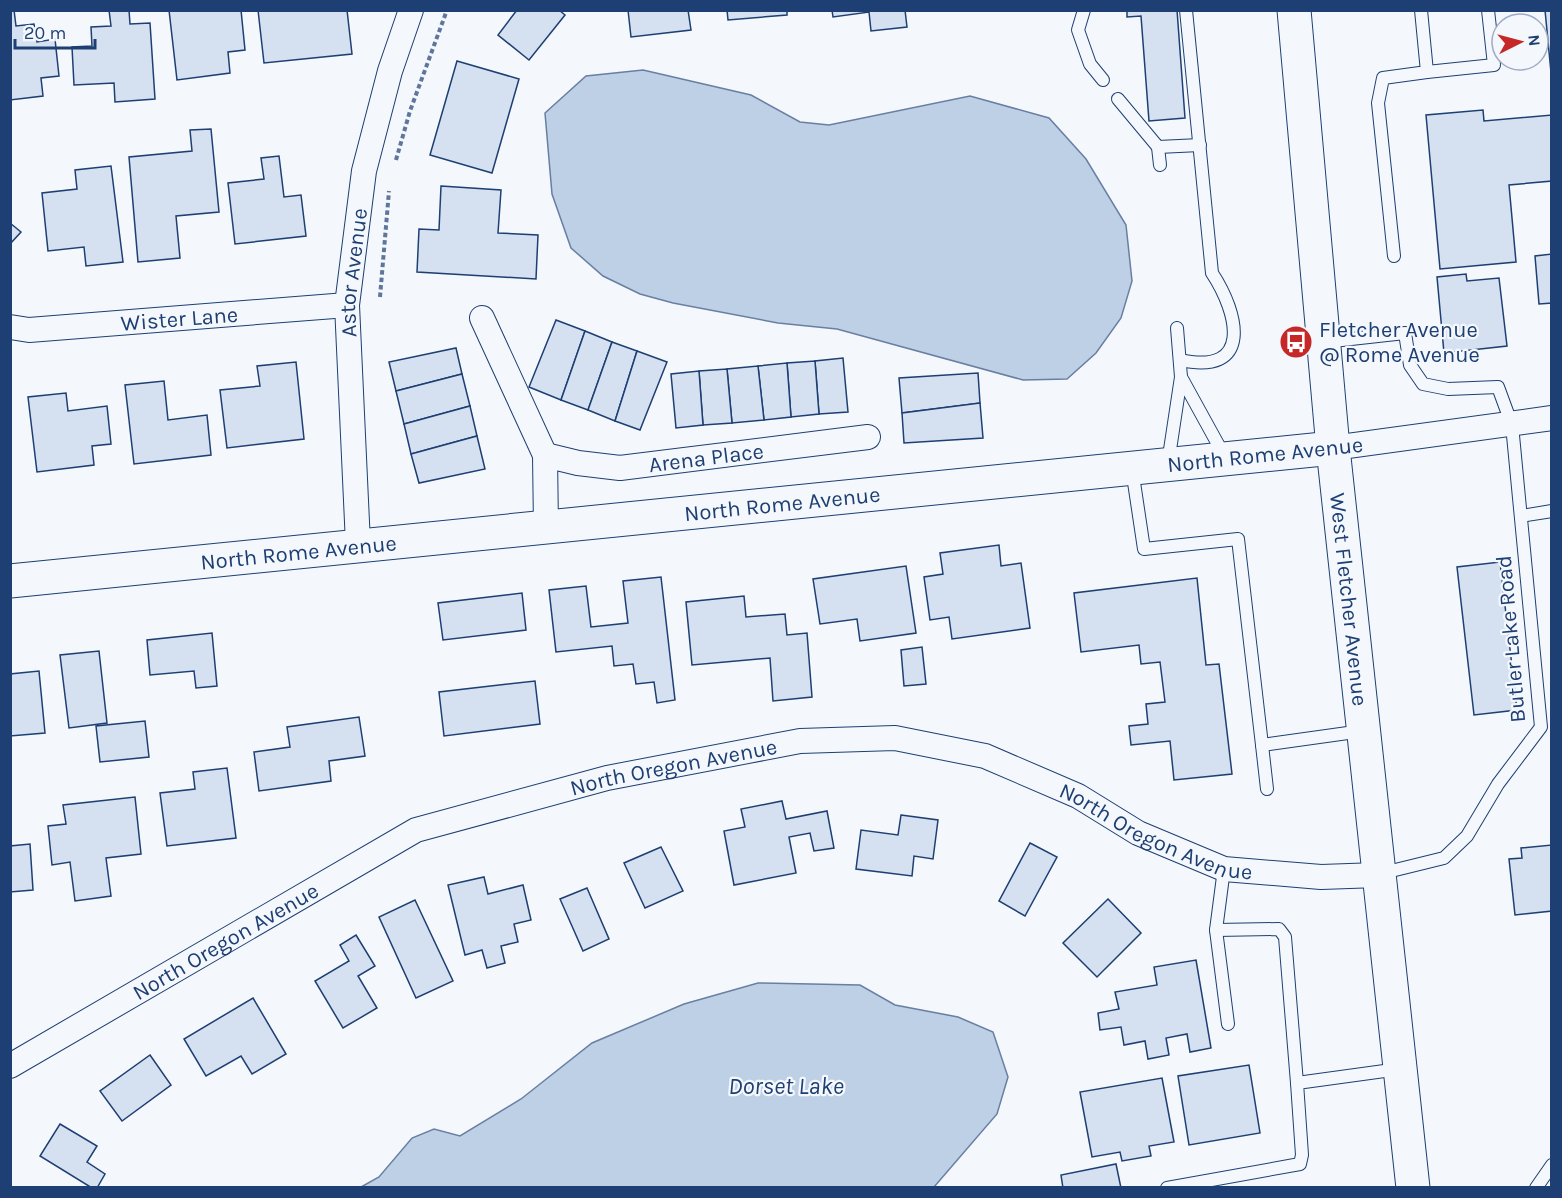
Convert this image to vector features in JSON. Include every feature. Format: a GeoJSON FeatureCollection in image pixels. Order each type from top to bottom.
{"type":"FeatureCollection","features":[{"type":"Feature","properties":{"kind":"street","name":"Astor Avenue"},"geometry":{"type":"LineString","coordinates":[[358,544],[347,305],[364,171],[390,71],[411,10]]}},
{"type":"Feature","properties":{"kind":"street","name":"West Fletcher Avenue"},"geometry":{"type":"LineString","coordinates":[[1293,10],[1333,448],[1413,1188]]}},
{"type":"Feature","properties":{"kind":"street","name":"Wister Lane"},"geometry":{"type":"LineString","coordinates":[[10,327],[28,330],[347,305]]}},
{"type":"Feature","properties":{"kind":"street"},"geometry":{"type":"LineString","coordinates":[[482,318],[545,455],[546,528]]}},
{"type":"Feature","properties":{"kind":"street","name":"North Rome Avenue"},"geometry":{"type":"LineString","coordinates":[[10,581],[358,544],[546,528],[1333,448],[1551,418]]}},
{"type":"Feature","properties":{"kind":"street","name":"Arena Place"},"geometry":{"type":"LineString","coordinates":[[545,455],[578,464],[620,468],[868,437]]}},
{"type":"Feature","properties":{"kind":"street","name":"North Oregon Avenue"},"geometry":{"type":"LineString","coordinates":[[10,1066],[416,830],[608,778],[800,741],[895,738],[985,756],[1078,796],[1138,833],[1224,868],[1321,877],[1378,875]]}},
{"type":"Feature","properties":{"kind":"lane"},"geometry":{"type":"LineString","coordinates":[[1084,10],[1078,30],[1090,64],[1103,80]]}},
{"type":"Feature","properties":{"kind":"lane"},"geometry":{"type":"LineString","coordinates":[[1180,360],[1200,364],[1222,359],[1233,345],[1236,326],[1226,294],[1212,273],[1186,10]]}},
{"type":"Feature","properties":{"kind":"lane"},"geometry":{"type":"LineString","coordinates":[[1421,10],[1427,72]]}},
{"type":"Feature","properties":{"kind":"lane"},"geometry":{"type":"LineString","coordinates":[[1394,256],[1378,103],[1383,78],[1494,65],[1488,10]]}},
{"type":"Feature","properties":{"kind":"lane"},"geometry":{"type":"LineString","coordinates":[[1118,99],[1158,147],[1160,165]]}},
{"type":"Feature","properties":{"kind":"lane"},"geometry":{"type":"LineString","coordinates":[[1158,147],[1200,145]]}},
{"type":"Feature","properties":{"kind":"lane"},"geometry":{"type":"LineString","coordinates":[[1167,465],[1182,376],[1177,328]]}},
{"type":"Feature","properties":{"kind":"lane","name":"Butler Lake Road"},"geometry":{"type":"LineString","coordinates":[[1323,342],[1405,333],[1410,365],[1423,384],[1448,388],[1498,387],[1512,424],[1541,727],[1498,784],[1467,836],[1444,858],[1378,875]]}},
{"type":"Feature","properties":{"kind":"lane"},"geometry":{"type":"LineString","coordinates":[[1182,376],[1226,459]]}},
{"type":"Feature","properties":{"kind":"lane"},"geometry":{"type":"LineString","coordinates":[[1132,468],[1144,549],[1238,539],[1267,789]]}},
{"type":"Feature","properties":{"kind":"lane"},"geometry":{"type":"LineString","coordinates":[[1521,516],[1551,511]]}},
{"type":"Feature","properties":{"kind":"lane"},"geometry":{"type":"LineString","coordinates":[[1262,745],[1363,731]]}},
{"type":"Feature","properties":{"kind":"lane"},"geometry":{"type":"LineString","coordinates":[[1224,868],[1216,930],[1228,1024]]}},
{"type":"Feature","properties":{"kind":"lane"},"geometry":{"type":"LineString","coordinates":[[1167,1188],[1300,1164],[1302,1155],[1285,936],[1279,929],[1216,930]]}},
{"type":"Feature","properties":{"kind":"lane"},"geometry":{"type":"LineString","coordinates":[[1297,1083],[1400,1069]]}},
{"type":"Feature","properties":{"kind":"lane"},"geometry":{"type":"LineString","coordinates":[[1536,1188],[1551,1165]]}},
{"type":"Feature","properties":{"kind":"path"},"geometry":{"type":"LineString","coordinates":[[394,166],[410,111],[447,10]]}},
{"type":"Feature","properties":{"kind":"path"},"geometry":{"type":"LineString","coordinates":[[380,297],[390,188]]}},
{"type":"Feature","properties":{"kind":"water"},"geometry":{"type":"Polygon","coordinates":[[[643,70],[751,95],[800,122],[829,125],[970,96],[1049,118],[1086,159],[1126,225],[1132,281],[1121,318],[1096,353],[1067,379],[1023,380],[837,329],[778,323],[673,303],[640,294],[603,276],[571,248],[552,194],[545,113],[586,76],[643,70]]]}},
{"type":"Feature","properties":{"kind":"water","name":"Dorset Lake"},"geometry":{"type":"Polygon","coordinates":[[[758,983],[860,985],[895,1005],[958,1017],[993,1032],[1008,1077],[997,1114],[934,1187],[361,1187],[379,1177],[412,1138],[434,1129],[460,1136],[521,1099],[592,1043],[684,1004],[758,983]]]}},
{"type":"Feature","properties":{"kind":"building"},"geometry":{"type":"Polygon","coordinates":[[[10,10],[14,10],[16,26],[34,24],[37,42],[55,39],[59,76],[41,78],[43,96],[10,100],[10,10]]]}},
{"type":"Feature","properties":{"kind":"building"},"geometry":{"type":"Polygon","coordinates":[[[109,10],[129,10],[130,24],[150,23],[155,99],[115,102],[114,83],[74,85],[72,47],[92,46],[91,27],[111,26],[109,10]]]}},
{"type":"Feature","properties":{"kind":"building"},"geometry":{"type":"Polygon","coordinates":[[[169,10],[241,10],[245,50],[228,52],[230,73],[177,80],[169,10]]]}},
{"type":"Feature","properties":{"kind":"building"},"geometry":{"type":"Polygon","coordinates":[[[258,10],[347,10],[352,54],[264,63],[258,10]]]}},
{"type":"Feature","properties":{"kind":"building"},"geometry":{"type":"Polygon","coordinates":[[[517,10],[559,10],[565,15],[529,60],[498,35],[517,10]]]}},
{"type":"Feature","properties":{"kind":"building"},"geometry":{"type":"Polygon","coordinates":[[[628,10],[688,10],[691,30],[631,37],[628,10]]]}},
{"type":"Feature","properties":{"kind":"building"},"geometry":{"type":"Polygon","coordinates":[[[727,10],[787,10],[787,15],[728,20],[727,10]]]}},
{"type":"Feature","properties":{"kind":"building"},"geometry":{"type":"Polygon","coordinates":[[[832,10],[905,10],[907,27],[871,31],[869,12],[833,17],[832,10]]]}},
{"type":"Feature","properties":{"kind":"building"},"geometry":{"type":"Polygon","coordinates":[[[1127,10],[1177,10],[1185,118],[1149,121],[1141,16],[1127,17],[1127,10]]]}},
{"type":"Feature","properties":{"kind":"building"},"geometry":{"type":"Polygon","coordinates":[[[1545,10],[1552,10],[1552,83],[1550,12],[1545,10]]]}},
{"type":"Feature","properties":{"kind":"building"},"geometry":{"type":"Polygon","coordinates":[[[457,61],[519,79],[492,173],[430,155],[457,61]]]}},
{"type":"Feature","properties":{"kind":"building"},"geometry":{"type":"Polygon","coordinates":[[[1483,110],[1484,121],[1552,115],[1552,181],[1509,185],[1516,262],[1440,269],[1426,115],[1483,110]]]}},
{"type":"Feature","properties":{"kind":"building"},"geometry":{"type":"Polygon","coordinates":[[[211,129],[219,212],[176,216],[180,258],[138,262],[129,157],[192,151],[190,130],[211,129]]]}},
{"type":"Feature","properties":{"kind":"building"},"geometry":{"type":"Polygon","coordinates":[[[279,156],[284,197],[301,195],[306,236],[235,244],[228,183],[264,179],[261,158],[279,156]]]}},
{"type":"Feature","properties":{"kind":"building"},"geometry":{"type":"Polygon","coordinates":[[[111,166],[123,262],[86,266],[84,247],[48,251],[42,193],[77,189],[75,170],[111,166]]]}},
{"type":"Feature","properties":{"kind":"building"},"geometry":{"type":"Polygon","coordinates":[[[441,186],[501,190],[498,233],[538,235],[536,279],[417,272],[419,229],[439,230],[441,186]]]}},
{"type":"Feature","properties":{"kind":"building"},"geometry":{"type":"Polygon","coordinates":[[[10,223],[21,232],[10,244],[10,223]]]}},
{"type":"Feature","properties":{"kind":"building"},"geometry":{"type":"Polygon","coordinates":[[[1552,254],[1552,303],[1539,304],[1535,256],[1552,254]]]}},
{"type":"Feature","properties":{"kind":"building"},"geometry":{"type":"Polygon","coordinates":[[[1466,274],[1467,281],[1499,278],[1507,346],[1444,353],[1437,277],[1466,274]]]}},
{"type":"Feature","properties":{"kind":"building"},"geometry":{"type":"Polygon","coordinates":[[[556,320],[585,331],[561,400],[529,387],[556,320]]]}},
{"type":"Feature","properties":{"kind":"building"},"geometry":{"type":"Polygon","coordinates":[[[585,331],[612,342],[588,410],[561,400],[585,331]]]}},
{"type":"Feature","properties":{"kind":"building"},"geometry":{"type":"Polygon","coordinates":[[[612,342],[637,351],[615,421],[588,410],[612,342]]]}},
{"type":"Feature","properties":{"kind":"building"},"geometry":{"type":"Polygon","coordinates":[[[456,348],[462,374],[396,391],[389,362],[456,348]]]}},
{"type":"Feature","properties":{"kind":"building"},"geometry":{"type":"Polygon","coordinates":[[[637,351],[667,362],[640,430],[615,421],[637,351]]]}},
{"type":"Feature","properties":{"kind":"building"},"geometry":{"type":"Polygon","coordinates":[[[843,358],[848,412],[819,414],[815,361],[843,358]]]}},
{"type":"Feature","properties":{"kind":"building"},"geometry":{"type":"Polygon","coordinates":[[[815,361],[819,414],[791,417],[787,363],[815,361]]]}},
{"type":"Feature","properties":{"kind":"building"},"geometry":{"type":"Polygon","coordinates":[[[296,362],[304,439],[227,448],[220,390],[260,386],[257,366],[296,362]]]}},
{"type":"Feature","properties":{"kind":"building"},"geometry":{"type":"Polygon","coordinates":[[[787,363],[791,417],[764,420],[758,366],[787,363]]]}},
{"type":"Feature","properties":{"kind":"building"},"geometry":{"type":"Polygon","coordinates":[[[758,366],[764,420],[732,423],[727,369],[758,366]]]}},
{"type":"Feature","properties":{"kind":"building"},"geometry":{"type":"Polygon","coordinates":[[[727,369],[732,423],[703,425],[699,371],[727,369]]]}},
{"type":"Feature","properties":{"kind":"building"},"geometry":{"type":"Polygon","coordinates":[[[699,371],[703,425],[676,428],[671,374],[699,371]]]}},
{"type":"Feature","properties":{"kind":"building"},"geometry":{"type":"Polygon","coordinates":[[[978,373],[980,403],[902,413],[899,378],[978,373]]]}},
{"type":"Feature","properties":{"kind":"building"},"geometry":{"type":"Polygon","coordinates":[[[462,374],[470,406],[404,424],[396,391],[462,374]]]}},
{"type":"Feature","properties":{"kind":"building"},"geometry":{"type":"Polygon","coordinates":[[[164,381],[168,420],[207,415],[211,455],[134,464],[125,385],[164,381]]]}},
{"type":"Feature","properties":{"kind":"building"},"geometry":{"type":"Polygon","coordinates":[[[66,393],[68,411],[107,406],[111,444],[92,446],[94,465],[37,472],[28,397],[66,393]]]}},
{"type":"Feature","properties":{"kind":"building"},"geometry":{"type":"Polygon","coordinates":[[[980,403],[983,438],[904,443],[902,413],[980,403]]]}},
{"type":"Feature","properties":{"kind":"building"},"geometry":{"type":"Polygon","coordinates":[[[470,406],[477,436],[411,454],[404,424],[470,406]]]}},
{"type":"Feature","properties":{"kind":"building"},"geometry":{"type":"Polygon","coordinates":[[[477,436],[485,469],[419,483],[411,454],[477,436]]]}},
{"type":"Feature","properties":{"kind":"building"},"geometry":{"type":"Polygon","coordinates":[[[999,545],[1001,566],[1021,563],[1030,628],[952,639],[949,617],[930,620],[924,577],[943,574],[940,553],[999,545]]]}},
{"type":"Feature","properties":{"kind":"building"},"geometry":{"type":"Polygon","coordinates":[[[1500,562],[1517,710],[1474,715],[1457,567],[1500,562]]]}},
{"type":"Feature","properties":{"kind":"building"},"geometry":{"type":"Polygon","coordinates":[[[906,566],[916,633],[860,641],[857,619],[820,624],[813,579],[906,566]]]}},
{"type":"Feature","properties":{"kind":"building"},"geometry":{"type":"Polygon","coordinates":[[[661,577],[675,700],[657,703],[654,682],[636,684],[633,664],[614,666],[612,646],[556,652],[549,590],[586,586],[591,627],[628,623],[623,581],[661,577]]]}},
{"type":"Feature","properties":{"kind":"building"},"geometry":{"type":"Polygon","coordinates":[[[1197,578],[1206,665],[1219,664],[1232,774],[1174,780],[1170,741],[1131,745],[1129,726],[1148,724],[1146,704],[1165,702],[1160,662],[1141,664],[1139,645],[1081,652],[1074,593],[1197,578]]]}},
{"type":"Feature","properties":{"kind":"building"},"geometry":{"type":"Polygon","coordinates":[[[522,593],[526,630],[443,640],[438,603],[522,593]]]}},
{"type":"Feature","properties":{"kind":"building"},"geometry":{"type":"Polygon","coordinates":[[[744,596],[746,617],[785,614],[787,635],[807,633],[812,697],[773,701],[770,658],[692,665],[686,602],[744,596]]]}},
{"type":"Feature","properties":{"kind":"building"},"geometry":{"type":"Polygon","coordinates":[[[212,633],[217,686],[196,688],[194,671],[150,675],[147,640],[212,633]]]}},
{"type":"Feature","properties":{"kind":"building"},"geometry":{"type":"Polygon","coordinates":[[[922,647],[926,684],[904,686],[901,650],[922,647]]]}},
{"type":"Feature","properties":{"kind":"building"},"geometry":{"type":"Polygon","coordinates":[[[99,651],[107,723],[69,728],[60,655],[99,651]]]}},
{"type":"Feature","properties":{"kind":"building"},"geometry":{"type":"Polygon","coordinates":[[[39,671],[45,733],[10,736],[10,674],[39,671]]]}},
{"type":"Feature","properties":{"kind":"building"},"geometry":{"type":"Polygon","coordinates":[[[535,681],[540,724],[444,736],[439,692],[535,681]]]}},
{"type":"Feature","properties":{"kind":"building"},"geometry":{"type":"Polygon","coordinates":[[[359,717],[365,756],[329,761],[331,781],[259,791],[254,752],[290,747],[287,727],[359,717]]]}},
{"type":"Feature","properties":{"kind":"building"},"geometry":{"type":"Polygon","coordinates":[[[145,721],[149,757],[100,762],[96,726],[145,721]]]}},
{"type":"Feature","properties":{"kind":"building"},"geometry":{"type":"Polygon","coordinates":[[[227,768],[236,838],[167,846],[160,793],[195,789],[193,772],[227,768]]]}},
{"type":"Feature","properties":{"kind":"building"},"geometry":{"type":"Polygon","coordinates":[[[135,797],[141,854],[106,858],[111,896],[75,901],[70,862],[52,865],[48,826],[66,824],[63,805],[135,797]]]}},
{"type":"Feature","properties":{"kind":"building"},"geometry":{"type":"Polygon","coordinates":[[[782,801],[786,819],[827,811],[834,848],[814,851],[810,833],[789,837],[796,873],[734,885],[724,831],[745,827],[741,809],[782,801]]]}},
{"type":"Feature","properties":{"kind":"building"},"geometry":{"type":"Polygon","coordinates":[[[901,815],[938,820],[933,859],[914,856],[912,876],[856,869],[861,830],[898,835],[901,815]]]}},
{"type":"Feature","properties":{"kind":"building"},"geometry":{"type":"Polygon","coordinates":[[[1030,843],[1057,857],[1025,916],[999,901],[1030,843]]]}},
{"type":"Feature","properties":{"kind":"building"},"geometry":{"type":"Polygon","coordinates":[[[30,844],[33,890],[10,892],[10,846],[30,844]]]}},
{"type":"Feature","properties":{"kind":"building"},"geometry":{"type":"Polygon","coordinates":[[[1552,845],[1552,911],[1515,915],[1509,859],[1522,858],[1521,848],[1552,845]]]}},
{"type":"Feature","properties":{"kind":"building"},"geometry":{"type":"Polygon","coordinates":[[[661,847],[683,891],[645,908],[624,863],[661,847]]]}},
{"type":"Feature","properties":{"kind":"building"},"geometry":{"type":"Polygon","coordinates":[[[484,877],[488,894],[523,885],[531,920],[514,924],[518,942],[501,946],[505,963],[487,968],[482,950],[465,955],[448,885],[484,877]]]}},
{"type":"Feature","properties":{"kind":"building"},"geometry":{"type":"Polygon","coordinates":[[[587,888],[609,939],[583,951],[560,899],[587,888]]]}},
{"type":"Feature","properties":{"kind":"building"},"geometry":{"type":"Polygon","coordinates":[[[1108,899],[1141,933],[1097,977],[1063,943],[1108,899]]]}},
{"type":"Feature","properties":{"kind":"building"},"geometry":{"type":"Polygon","coordinates":[[[415,900],[453,981],[416,998],[379,917],[415,900]]]}},
{"type":"Feature","properties":{"kind":"building"},"geometry":{"type":"Polygon","coordinates":[[[356,935],[375,966],[358,976],[377,1008],[343,1028],[315,981],[349,961],[340,945],[356,935]]]}},
{"type":"Feature","properties":{"kind":"building"},"geometry":{"type":"Polygon","coordinates":[[[1196,960],[1211,1048],[1190,1052],[1187,1034],[1166,1038],[1169,1055],[1148,1059],[1145,1041],[1124,1045],[1121,1027],[1100,1030],[1098,1013],[1119,1009],[1115,992],[1157,985],[1154,967],[1196,960]]]}},
{"type":"Feature","properties":{"kind":"building"},"geometry":{"type":"Polygon","coordinates":[[[253,998],[286,1054],[252,1074],[241,1056],[206,1076],[184,1039],[253,998]]]}},
{"type":"Feature","properties":{"kind":"building"},"geometry":{"type":"Polygon","coordinates":[[[150,1055],[171,1085],[122,1121],[100,1091],[150,1055]]]}},
{"type":"Feature","properties":{"kind":"building"},"geometry":{"type":"Polygon","coordinates":[[[1249,1065],[1260,1133],[1189,1145],[1178,1076],[1249,1065]]]}},
{"type":"Feature","properties":{"kind":"building"},"geometry":{"type":"Polygon","coordinates":[[[1162,1078],[1174,1142],[1149,1146],[1151,1156],[1122,1161],[1120,1152],[1092,1157],[1080,1092],[1162,1078]]]}},
{"type":"Feature","properties":{"kind":"building"},"geometry":{"type":"Polygon","coordinates":[[[60,1124],[97,1146],[87,1162],[105,1174],[97,1188],[92,1188],[40,1156],[60,1124]]]}},
{"type":"Feature","properties":{"kind":"building"},"geometry":{"type":"Polygon","coordinates":[[[1116,1164],[1121,1188],[1063,1188],[1061,1175],[1116,1164]]]}},
{"type":"Feature","properties":{"kind":"place","name":"Fletcher Avenue @ Rome Avenue"},"geometry":{"type":"Point","coordinates":[1296,342]}}]}
